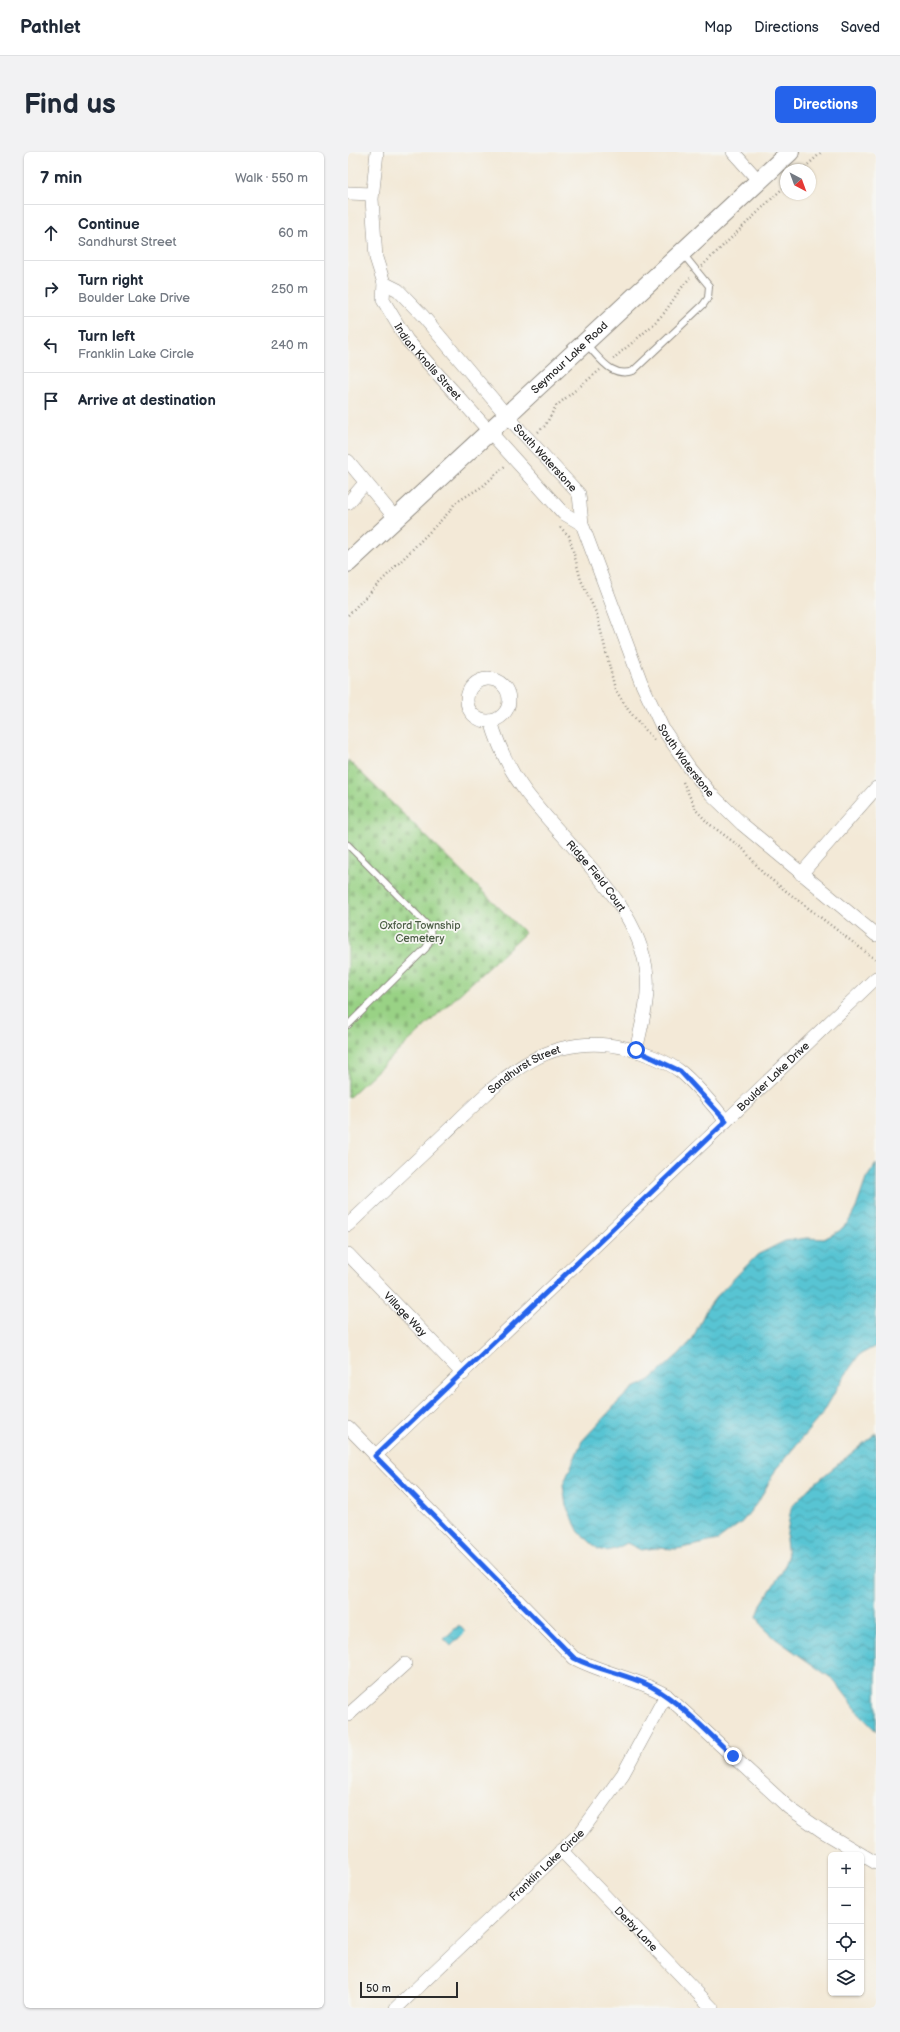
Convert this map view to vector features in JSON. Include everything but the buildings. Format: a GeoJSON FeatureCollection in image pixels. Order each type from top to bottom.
{"type":"FeatureCollection","features":[{"type":"Feature","properties":{"kind":"street","name":"Indian Knolls Street"},"geometry":{"type":"LineString","coordinates":[[377,152],[372,194],[376,258],[384,283],[383,300],[407,340],[490,432]]}},
{"type":"Feature","properties":{"kind":"street"},"geometry":{"type":"LineString","coordinates":[[733,152],[760,181]]}},
{"type":"Feature","properties":{"kind":"street","name":"Seymour Lake Road"},"geometry":{"type":"LineString","coordinates":[[348,563],[760,181],[784,154]]}},
{"type":"Feature","properties":{"kind":"street"},"geometry":{"type":"LineString","coordinates":[[348,193],[372,194]]}},
{"type":"Feature","properties":{"kind":"street"},"geometry":{"type":"LineString","coordinates":[[384,283],[398,290],[422,315],[507,416]]}},
{"type":"Feature","properties":{"kind":"street","name":"South Waterstone"},"geometry":{"type":"LineString","coordinates":[[507,416],[579,494],[582,524],[641,682],[664,728],[689,767],[710,794],[742,824],[876,935]]}},
{"type":"Feature","properties":{"kind":"street"},"geometry":{"type":"LineString","coordinates":[[490,432],[564,513],[582,524]]}},
{"type":"Feature","properties":{"kind":"street"},"geometry":{"type":"LineString","coordinates":[[348,461],[396,519]]}},
{"type":"Feature","properties":{"kind":"street"},"geometry":{"type":"LineString","coordinates":[[348,503],[365,483]]}},
{"type":"Feature","properties":{"kind":"street","name":"Ridge Field Court"},"geometry":{"type":"LineString","coordinates":[[491,721],[497,743],[524,791],[608,889],[631,921],[639,939],[647,977],[645,1011],[636,1050]]}},
{"type":"Feature","properties":{"kind":"street"},"geometry":{"type":"LineString","coordinates":[[801,874],[876,788]]}},
{"type":"Feature","properties":{"kind":"street","name":"Boulder Lake Drive"},"geometry":{"type":"LineString","coordinates":[[375,1456],[463,1374],[876,978]]}},
{"type":"Feature","properties":{"kind":"street","name":"Sandhurst Street"},"geometry":{"type":"LineString","coordinates":[[348,1225],[486,1094],[517,1068],[538,1056],[561,1047],[604,1043],[636,1050],[680,1071],[726,1121]]}},
{"type":"Feature","properties":{"kind":"street","name":"Village Way"},"geometry":{"type":"LineString","coordinates":[[348,1254],[463,1374]]}},
{"type":"Feature","properties":{"kind":"street"},"geometry":{"type":"LineString","coordinates":[[348,1427],[574,1658],[587,1665],[652,1687],[666,1695],[789,1808],[822,1831],[876,1863]]}},
{"type":"Feature","properties":{"kind":"street"},"geometry":{"type":"LineString","coordinates":[[348,1715],[405,1664]]}},
{"type":"Feature","properties":{"kind":"street","name":"Franklin Lake Circle"},"geometry":{"type":"LineString","coordinates":[[396,2008],[581,1832],[622,1774],[666,1695]]}},
{"type":"Feature","properties":{"kind":"street","name":"Derby Lane"},"geometry":{"type":"LineString","coordinates":[[561,1850],[712,2008]]}},
{"type":"Feature","properties":{"kind":"lane"},"geometry":{"type":"LineString","coordinates":[[586,343],[611,369],[623,374],[633,371],[703,305],[708,298],[709,286],[698,270],[682,253]]}},
{"type":"Feature","properties":{"kind":"lane"},"geometry":{"type":"LineString","coordinates":[[348,846],[430,928],[431,938],[426,948],[348,1025]]}},
{"type":"Feature","properties":{"kind":"path"},"geometry":{"type":"LineString","coordinates":[[809,164],[822,152]]}},
{"type":"Feature","properties":{"kind":"path"},"geometry":{"type":"LineString","coordinates":[[530,440],[545,426],[556,406],[646,331],[665,311],[682,286],[780,191]]}},
{"type":"Feature","properties":{"kind":"path"},"geometry":{"type":"LineString","coordinates":[[348,615],[450,511],[456,503],[483,486],[513,458]]}},
{"type":"Feature","properties":{"kind":"green space","name":"Oxford Township Cemetery"},"geometry":{"type":"Polygon","coordinates":[[[348,760],[525,933],[348,1098],[348,760]]]}},
{"type":"Feature","properties":{"kind":"water"},"geometry":{"type":"Polygon","coordinates":[[[876,1164],[876,1346],[859,1355],[842,1380],[823,1413],[776,1469],[760,1499],[742,1522],[718,1540],[677,1549],[656,1548],[641,1550],[627,1543],[615,1549],[606,1551],[598,1549],[579,1532],[566,1506],[563,1485],[582,1441],[622,1398],[634,1388],[650,1380],[679,1354],[692,1340],[706,1310],[716,1297],[757,1255],[785,1241],[807,1238],[824,1239],[839,1231],[849,1221],[856,1208],[866,1179],[876,1164]]]}},
{"type":"Feature","properties":{"kind":"water"},"geometry":{"type":"Polygon","coordinates":[[[876,1433],[876,1731],[863,1718],[834,1680],[776,1639],[762,1626],[757,1616],[762,1603],[782,1572],[788,1558],[786,1539],[791,1508],[809,1488],[876,1433]]]}},
{"type":"Feature","properties":{"kind":"water"},"geometry":{"type":"Polygon","coordinates":[[[459,1625],[465,1632],[451,1646],[444,1639],[459,1625]]]}},
{"type":"Feature","properties":{"kind":"route"},"geometry":{"type":"LineString","coordinates":[[636,1050],[680,1071],[726,1121],[463,1374],[375,1456],[574,1658],[587,1665],[652,1687],[666,1695],[733,1756]]}}]}
